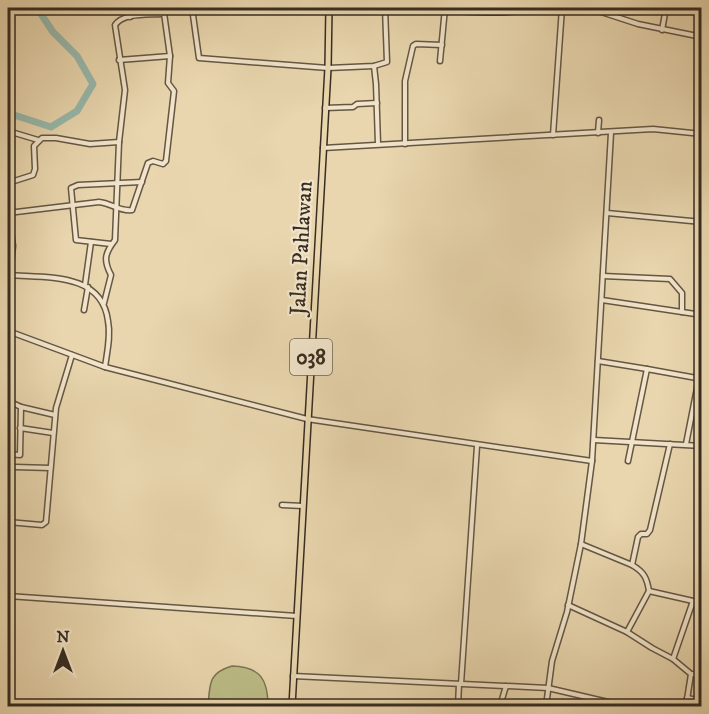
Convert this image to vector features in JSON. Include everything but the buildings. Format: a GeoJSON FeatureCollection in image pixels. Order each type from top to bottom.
{"type":"FeatureCollection","features":[{"type":"Feature","properties":{"kind":"main road","name":"Jalan Pahlawan"},"geometry":{"type":"LineString","coordinates":[[292,706],[328,68],[329,8]]}},
{"type":"Feature","properties":{"kind":"street"},"geometry":{"type":"LineString","coordinates":[[127,8],[130,17]]}},
{"type":"Feature","properties":{"kind":"street"},"geometry":{"type":"LineString","coordinates":[[8,213],[101,202],[117,209],[132,210],[149,162],[164,164],[166,161],[174,91],[168,83],[170,56],[165,8]]}},
{"type":"Feature","properties":{"kind":"street"},"geometry":{"type":"LineString","coordinates":[[192,8],[199,58],[328,68],[384,64],[387,61],[385,8],[397,9]]}},
{"type":"Feature","properties":{"kind":"street"},"geometry":{"type":"LineString","coordinates":[[440,61],[446,8],[519,11],[527,8]]}},
{"type":"Feature","properties":{"kind":"street"},"geometry":{"type":"LineString","coordinates":[[553,135],[562,8]]}},
{"type":"Feature","properties":{"kind":"street"},"geometry":{"type":"LineString","coordinates":[[589,8],[662,30],[702,37]]}},
{"type":"Feature","properties":{"kind":"street"},"geometry":{"type":"LineString","coordinates":[[662,30],[666,8]]}},
{"type":"Feature","properties":{"kind":"street"},"geometry":{"type":"LineString","coordinates":[[105,367],[109,322],[104,303],[111,275],[106,262],[108,248],[115,240],[119,142],[125,90],[115,25],[118,21],[130,17],[164,13]]}},
{"type":"Feature","properties":{"kind":"street"},"geometry":{"type":"LineString","coordinates":[[405,144],[405,81],[413,46],[416,44],[442,45]]}},
{"type":"Feature","properties":{"kind":"street"},"geometry":{"type":"LineString","coordinates":[[119,60],[170,56]]}},
{"type":"Feature","properties":{"kind":"street"},"geometry":{"type":"LineString","coordinates":[[374,66],[378,144]]}},
{"type":"Feature","properties":{"kind":"street"},"geometry":{"type":"LineString","coordinates":[[325,108],[377,103]]}},
{"type":"Feature","properties":{"kind":"street"},"geometry":{"type":"LineString","coordinates":[[598,133],[599,120]]}},
{"type":"Feature","properties":{"kind":"street"},"geometry":{"type":"LineString","coordinates":[[322,148],[665,129],[702,134]]}},
{"type":"Feature","properties":{"kind":"street"},"geometry":{"type":"LineString","coordinates":[[8,131],[38,140],[56,138],[90,144],[119,142]]}},
{"type":"Feature","properties":{"kind":"street"},"geometry":{"type":"LineString","coordinates":[[546,706],[552,661],[568,605],[581,544],[592,461],[611,133]]}},
{"type":"Feature","properties":{"kind":"street"},"geometry":{"type":"LineString","coordinates":[[8,183],[28,178],[34,174],[33,151],[38,140]]}},
{"type":"Feature","properties":{"kind":"street"},"geometry":{"type":"LineString","coordinates":[[111,244],[76,240],[71,191],[74,186],[142,182]]}},
{"type":"Feature","properties":{"kind":"street"},"geometry":{"type":"LineString","coordinates":[[8,206],[12,232],[8,295]]}},
{"type":"Feature","properties":{"kind":"street"},"geometry":{"type":"LineString","coordinates":[[607,213],[702,222]]}},
{"type":"Feature","properties":{"kind":"street"},"geometry":{"type":"LineString","coordinates":[[84,310],[91,242]]}},
{"type":"Feature","properties":{"kind":"street"},"geometry":{"type":"LineString","coordinates":[[9,275],[70,280],[86,286],[104,303]]}},
{"type":"Feature","properties":{"kind":"street"},"geometry":{"type":"LineString","coordinates":[[603,276],[670,279],[682,293],[682,312]]}},
{"type":"Feature","properties":{"kind":"street"},"geometry":{"type":"LineString","coordinates":[[602,300],[702,315]]}},
{"type":"Feature","properties":{"kind":"street"},"geometry":{"type":"LineString","coordinates":[[8,331],[105,367],[307,419],[477,446],[592,461]]}},
{"type":"Feature","properties":{"kind":"street"},"geometry":{"type":"LineString","coordinates":[[8,568],[9,523],[46,524],[58,398],[72,355]]}},
{"type":"Feature","properties":{"kind":"street"},"geometry":{"type":"LineString","coordinates":[[598,361],[700,378],[686,444]]}},
{"type":"Feature","properties":{"kind":"street"},"geometry":{"type":"LineString","coordinates":[[628,461],[647,369]]}},
{"type":"Feature","properties":{"kind":"street"},"geometry":{"type":"LineString","coordinates":[[8,401],[21,407],[56,415]]}},
{"type":"Feature","properties":{"kind":"street"},"geometry":{"type":"LineString","coordinates":[[8,454],[20,455],[21,407]]}},
{"type":"Feature","properties":{"kind":"street"},"geometry":{"type":"LineString","coordinates":[[20,428],[53,433]]}},
{"type":"Feature","properties":{"kind":"street"},"geometry":{"type":"LineString","coordinates":[[594,440],[702,446]]}},
{"type":"Feature","properties":{"kind":"street"},"geometry":{"type":"LineString","coordinates":[[632,565],[638,537],[640,534],[647,534],[650,530],[670,444]]}},
{"type":"Feature","properties":{"kind":"street"},"geometry":{"type":"LineString","coordinates":[[458,706],[477,446]]}},
{"type":"Feature","properties":{"kind":"street"},"geometry":{"type":"LineString","coordinates":[[15,467],[50,468]]}},
{"type":"Feature","properties":{"kind":"street"},"geometry":{"type":"LineString","coordinates":[[282,505],[303,506]]}},
{"type":"Feature","properties":{"kind":"street"},"geometry":{"type":"LineString","coordinates":[[581,544],[632,565],[643,572],[649,591],[627,632]]}},
{"type":"Feature","properties":{"kind":"street"},"geometry":{"type":"LineString","coordinates":[[649,591],[702,604]]}},
{"type":"Feature","properties":{"kind":"street"},"geometry":{"type":"LineString","coordinates":[[8,596],[297,616]]}},
{"type":"Feature","properties":{"kind":"street"},"geometry":{"type":"LineString","coordinates":[[673,659],[693,601]]}},
{"type":"Feature","properties":{"kind":"street"},"geometry":{"type":"LineString","coordinates":[[568,605],[627,632],[673,659],[691,674],[702,675]]}},
{"type":"Feature","properties":{"kind":"street"},"geometry":{"type":"LineString","coordinates":[[687,706],[691,674]]}},
{"type":"Feature","properties":{"kind":"street"},"geometry":{"type":"LineString","coordinates":[[293,676],[548,688],[625,706]]}},
{"type":"Feature","properties":{"kind":"street"},"geometry":{"type":"LineString","coordinates":[[500,706],[506,686]]}},
{"type":"Feature","properties":{"kind":"street"},"geometry":{"type":"LineString","coordinates":[[687,698],[702,701]]}},
{"type":"Feature","properties":{"kind":"green space"},"geometry":{"type":"Polygon","coordinates":[[[232,666],[250,669],[261,677],[268,697],[268,706],[208,706],[210,686],[214,676],[232,666]]]}},
{"type":"Feature","properties":{"kind":"waterway"},"geometry":{"type":"LineString","coordinates":[[8,113],[51,127],[77,111],[93,84],[77,56],[53,32],[37,8]]}}]}
